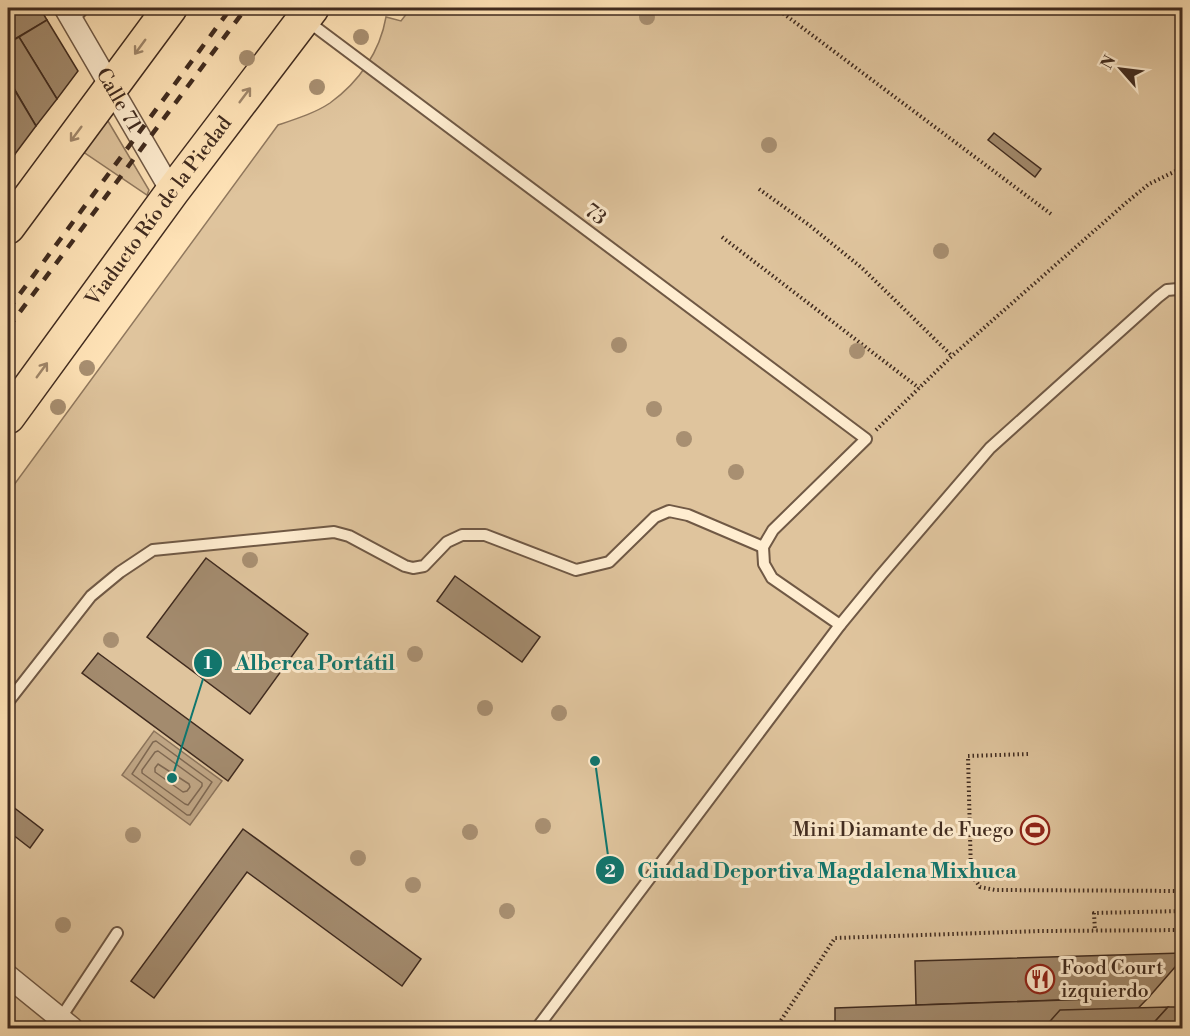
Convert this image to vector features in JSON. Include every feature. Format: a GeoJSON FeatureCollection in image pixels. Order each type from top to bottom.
{"type":"FeatureCollection","features":[{"type":"Feature","properties":{"kind":"main road"},"geometry":{"type":"LineString","coordinates":[[8,227],[170,8]]}},
{"type":"Feature","properties":{"kind":"main road","name":"Viaducto Río de la Piedad"},"geometry":{"type":"LineString","coordinates":[[8,417],[172,192],[308,13]]}},
{"type":"Feature","properties":{"kind":"street","name":"Calle 71"},"geometry":{"type":"LineString","coordinates":[[74,12],[111,87],[172,192]]}},
{"type":"Feature","properties":{"kind":"street"},"geometry":{"type":"LineString","coordinates":[[8,976],[66,1024]]}},
{"type":"Feature","properties":{"kind":"lane","name":"73"},"geometry":{"type":"LineString","coordinates":[[308,13],[376,74],[867,439]]}},
{"type":"Feature","properties":{"kind":"lane"},"geometry":{"type":"LineString","coordinates":[[537,1029],[840,625],[990,448],[1158,297],[1167,290],[1182,291]]}},
{"type":"Feature","properties":{"kind":"lane"},"geometry":{"type":"LineString","coordinates":[[840,625],[772,578],[764,564],[764,547],[773,530],[867,439]]}},
{"type":"Feature","properties":{"kind":"lane"},"geometry":{"type":"LineString","coordinates":[[8,702],[91,596],[120,572],[153,550],[334,532],[349,536],[405,566],[414,568],[424,566],[447,542],[462,536],[485,536],[576,570],[609,562],[627,547],[655,517],[669,511],[688,515],[764,547]]}},
{"type":"Feature","properties":{"kind":"lane"},"geometry":{"type":"LineString","coordinates":[[66,1024],[117,933]]}},
{"type":"Feature","properties":{"kind":"path"},"geometry":{"type":"LineString","coordinates":[[776,8],[1051,214]]}},
{"type":"Feature","properties":{"kind":"path"},"geometry":{"type":"LineString","coordinates":[[867,439],[952,356],[1149,184],[1182,168]]}},
{"type":"Feature","properties":{"kind":"path"},"geometry":{"type":"LineString","coordinates":[[759,189],[809,225],[862,268],[952,356]]}},
{"type":"Feature","properties":{"kind":"path"},"geometry":{"type":"LineString","coordinates":[[722,237],[919,387]]}},
{"type":"Feature","properties":{"kind":"path"},"geometry":{"type":"LineString","coordinates":[[1029,754],[968,756],[971,874],[980,887],[1006,891],[1182,891],[1182,911],[1094,913],[1095,931]]}},
{"type":"Feature","properties":{"kind":"path"},"geometry":{"type":"LineString","coordinates":[[776,1029],[835,938],[1182,930]]}},
{"type":"Feature","properties":{"kind":"shaded area"},"geometry":{"type":"Polygon","coordinates":[[[411,8],[1182,8],[1182,1028],[8,1028],[8,493],[278,125],[318,110],[340,95],[367,65],[379,42],[386,17],[401,21],[411,8]]]}},
{"type":"Feature","properties":{"kind":"shaded area"},"geometry":{"type":"Polygon","coordinates":[[[105,116],[149,190],[147,195],[79,149],[105,116]]]}},
{"type":"Feature","properties":{"kind":"water"},"geometry":{"type":"Polygon","coordinates":[[[154,731],[222,781],[190,825],[122,775],[154,731]]]}},
{"type":"Feature","properties":{"kind":"building"},"geometry":{"type":"Polygon","coordinates":[[[8,8],[40,8],[47,20],[8,43],[8,8]]]}},
{"type":"Feature","properties":{"kind":"building"},"geometry":{"type":"Polygon","coordinates":[[[47,20],[78,71],[57,99],[19,37],[47,20]]]}},
{"type":"Feature","properties":{"kind":"building"},"geometry":{"type":"Polygon","coordinates":[[[19,37],[57,99],[36,126],[8,78],[8,43],[19,37]]]}},
{"type":"Feature","properties":{"kind":"building"},"geometry":{"type":"Polygon","coordinates":[[[8,79],[36,126],[15,154],[8,141],[8,79]]]}},
{"type":"Feature","properties":{"kind":"building"},"geometry":{"type":"Polygon","coordinates":[[[994,133],[1041,169],[1035,177],[988,140],[994,133]]]}},
{"type":"Feature","properties":{"kind":"building"},"geometry":{"type":"Polygon","coordinates":[[[8,141],[15,154],[8,164],[8,141]]]}},
{"type":"Feature","properties":{"kind":"building"},"geometry":{"type":"Polygon","coordinates":[[[206,558],[308,634],[250,714],[147,637],[206,558]]]}},
{"type":"Feature","properties":{"kind":"building"},"geometry":{"type":"Polygon","coordinates":[[[455,576],[540,637],[522,662],[437,601],[455,576]]]}},
{"type":"Feature","properties":{"kind":"building"},"geometry":{"type":"Polygon","coordinates":[[[98,653],[243,760],[228,781],[82,673],[98,653]]]}},
{"type":"Feature","properties":{"kind":"building"},"geometry":{"type":"Polygon","coordinates":[[[8,803],[43,830],[30,848],[8,831],[8,803]]]}},
{"type":"Feature","properties":{"kind":"building"},"geometry":{"type":"Polygon","coordinates":[[[243,829],[421,959],[402,986],[247,872],[154,998],[131,981],[243,829]]]}},
{"type":"Feature","properties":{"kind":"building","name":"Food Court izquierdo"},"geometry":{"type":"Polygon","coordinates":[[[1182,953],[1182,959],[1149,997],[916,1005],[915,961],[1182,953]]]}},
{"type":"Feature","properties":{"kind":"building"},"geometry":{"type":"Polygon","coordinates":[[[1149,997],[1119,1028],[835,1028],[835,1008],[1149,997]]]}},
{"type":"Feature","properties":{"kind":"building"},"geometry":{"type":"Polygon","coordinates":[[[1168,1007],[1149,1028],[1044,1028],[1060,1010],[1168,1007]]]}},
{"type":"Feature","properties":{"kind":"building"},"geometry":{"type":"Polygon","coordinates":[[[1168,1007],[1182,1007],[1182,1028],[1149,1028],[1168,1007]]]}},
{"type":"Feature","properties":{"kind":"railway"},"geometry":{"type":"LineString","coordinates":[[8,310],[231,8]]}},
{"type":"Feature","properties":{"kind":"railway"},"geometry":{"type":"LineString","coordinates":[[8,328],[246,8]]}},
{"type":"Feature","properties":{"kind":"place","name":"Ciudad Deportiva Magdalena Mixhuca"},"geometry":{"type":"Point","coordinates":[595,761]}},
{"type":"Feature","properties":{"kind":"place","name":"Alberca Portátil"},"geometry":{"type":"Point","coordinates":[172,778]}},
{"type":"Feature","properties":{"kind":"place","name":"Mini Diamante de Fuego"},"geometry":{"type":"Point","coordinates":[1035,830]}},
{"type":"Feature","properties":{"kind":"place","name":"Food Court izquierdo"},"geometry":{"type":"Point","coordinates":[1040,979]}}]}
